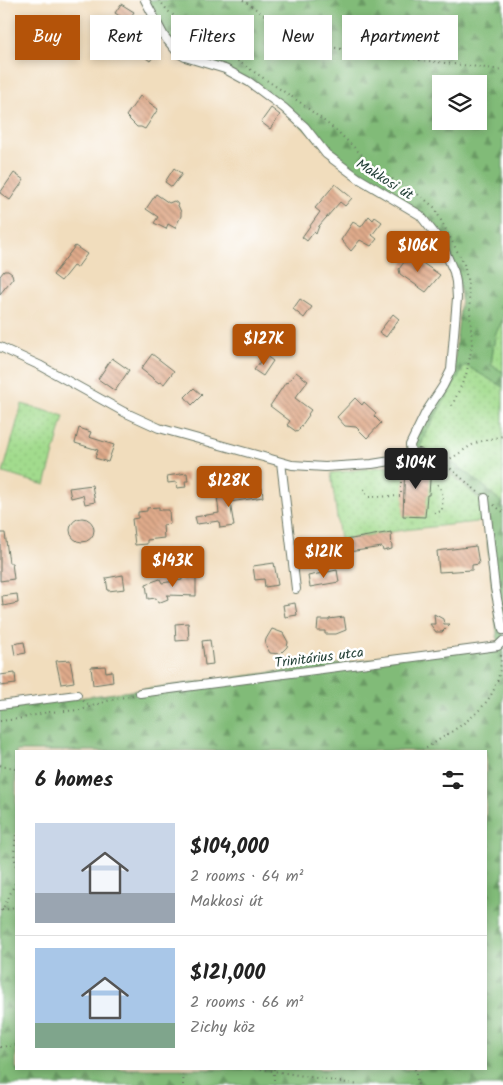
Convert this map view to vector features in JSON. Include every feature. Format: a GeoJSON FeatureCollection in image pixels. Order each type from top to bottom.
{"type":"FeatureCollection","features":[{"type":"Feature","properties":{"kind":"street","name":"Makkosi út"},"geometry":{"type":"LineString","coordinates":[[145,0],[164,36],[178,53],[185,57],[225,69],[248,82],[305,126],[326,154],[358,178],[420,215],[441,242],[454,272],[458,298],[451,370],[426,412],[410,445],[415,454]]}},
{"type":"Feature","properties":{"kind":"street"},"geometry":{"type":"LineString","coordinates":[[0,348],[42,366],[124,412],[159,428],[292,465],[335,467],[397,460],[415,454]]}},
{"type":"Feature","properties":{"kind":"street"},"geometry":{"type":"LineString","coordinates":[[281,462],[296,589]]}},
{"type":"Feature","properties":{"kind":"street"},"geometry":{"type":"LineString","coordinates":[[485,498],[495,588],[503,630]]}},
{"type":"Feature","properties":{"kind":"street","name":"Trinitárius utca"},"geometry":{"type":"LineString","coordinates":[[140,693],[488,647],[502,642]]}},
{"type":"Feature","properties":{"kind":"street"},"geometry":{"type":"LineString","coordinates":[[0,705],[77,695]]}},
{"type":"Feature","properties":{"kind":"path"},"geometry":{"type":"LineString","coordinates":[[243,0],[281,27],[320,45],[363,53],[503,70]]}},
{"type":"Feature","properties":{"kind":"path"},"geometry":{"type":"LineString","coordinates":[[443,462],[475,444],[503,436]]}},
{"type":"Feature","properties":{"kind":"path"},"geometry":{"type":"LineString","coordinates":[[415,454],[443,462],[485,498]]}},
{"type":"Feature","properties":{"kind":"path"},"geometry":{"type":"LineString","coordinates":[[364,490],[368,497],[402,496],[401,481]]}},
{"type":"Feature","properties":{"kind":"path"},"geometry":{"type":"LineString","coordinates":[[434,513],[442,511],[443,494],[440,486],[436,483]]}},
{"type":"Feature","properties":{"kind":"path"},"geometry":{"type":"LineString","coordinates":[[423,750],[482,708],[492,695],[502,668],[502,642]]}},
{"type":"Feature","properties":{"kind":"path"},"geometry":{"type":"LineString","coordinates":[[0,721],[18,720],[48,712],[81,710],[140,693]]}},
{"type":"Feature","properties":{"kind":"path"},"geometry":{"type":"LineString","coordinates":[[0,765],[15,769]]}},
{"type":"Feature","properties":{"kind":"path"},"geometry":{"type":"LineString","coordinates":[[15,844],[15,860]]}},
{"type":"Feature","properties":{"kind":"path"},"geometry":{"type":"LineString","coordinates":[[0,911],[15,883]]}},
{"type":"Feature","properties":{"kind":"path"},"geometry":{"type":"LineString","coordinates":[[0,911],[15,908]]}},
{"type":"Feature","properties":{"kind":"path"},"geometry":{"type":"LineString","coordinates":[[0,1047],[15,1045]]}},
{"type":"Feature","properties":{"kind":"path"},"geometry":{"type":"LineString","coordinates":[[183,1085],[184,1070]]}},
{"type":"Feature","properties":{"kind":"path"},"geometry":{"type":"LineString","coordinates":[[274,1085],[274,1070],[359,1085]]}},
{"type":"Feature","properties":{"kind":"path"},"geometry":{"type":"LineString","coordinates":[[415,1070],[418,1085]]}},
{"type":"Feature","properties":{"kind":"green space"},"geometry":{"type":"Polygon","coordinates":[[[147,0],[503,0],[503,319],[495,335],[491,365],[503,372],[503,387],[465,365],[426,432],[420,447],[427,455],[460,468],[503,504],[503,1085],[0,1085],[0,704],[77,698],[498,643],[483,501],[451,472],[409,458],[408,446],[453,375],[461,298],[458,275],[449,252],[430,219],[362,179],[329,152],[258,86],[199,60],[254,60],[254,15],[171,15],[171,42],[161,27],[161,15],[155,15],[147,0]]]}},
{"type":"Feature","properties":{"kind":"green space"},"geometry":{"type":"Polygon","coordinates":[[[503,319],[503,372],[491,365],[495,335],[503,319]]]}},
{"type":"Feature","properties":{"kind":"green space"},"geometry":{"type":"Polygon","coordinates":[[[465,365],[503,387],[503,504],[460,468],[427,455],[420,447],[426,432],[465,365]]]}},
{"type":"Feature","properties":{"kind":"green space"},"geometry":{"type":"Polygon","coordinates":[[[22,404],[64,416],[45,485],[3,473],[22,404]]]}},
{"type":"Feature","properties":{"kind":"green space"},"geometry":{"type":"Polygon","coordinates":[[[405,464],[442,466],[483,502],[485,521],[404,530],[340,540],[331,473],[405,464]]]}},
{"type":"Feature","properties":{"kind":"building"},"geometry":{"type":"Polygon","coordinates":[[[121,4],[134,12],[132,15],[118,15],[115,13],[121,4]]]}},
{"type":"Feature","properties":{"kind":"building"},"geometry":{"type":"Polygon","coordinates":[[[140,96],[158,109],[145,129],[137,127],[126,116],[140,96]]]}},
{"type":"Feature","properties":{"kind":"building"},"geometry":{"type":"Polygon","coordinates":[[[271,108],[280,115],[270,129],[261,122],[271,108]]]}},
{"type":"Feature","properties":{"kind":"building"},"geometry":{"type":"Polygon","coordinates":[[[174,168],[182,174],[172,187],[165,182],[174,168]]]}},
{"type":"Feature","properties":{"kind":"building"},"geometry":{"type":"Polygon","coordinates":[[[14,173],[24,180],[10,200],[0,193],[14,173]]]}},
{"type":"Feature","properties":{"kind":"building"},"geometry":{"type":"Polygon","coordinates":[[[335,184],[352,198],[345,206],[340,202],[319,226],[316,234],[314,232],[307,241],[302,237],[320,212],[315,208],[335,184]]]}},
{"type":"Feature","properties":{"kind":"building"},"geometry":{"type":"Polygon","coordinates":[[[156,194],[169,203],[174,201],[177,203],[181,216],[175,228],[168,224],[166,229],[154,223],[158,217],[146,209],[156,194]]]}},
{"type":"Feature","properties":{"kind":"building"},"geometry":{"type":"Polygon","coordinates":[[[369,216],[373,220],[375,217],[382,222],[372,235],[377,239],[371,246],[360,240],[351,251],[341,240],[353,222],[361,227],[369,216]]]}},
{"type":"Feature","properties":{"kind":"building"},"geometry":{"type":"Polygon","coordinates":[[[75,246],[87,254],[77,268],[73,266],[61,281],[53,275],[75,246]]]}},
{"type":"Feature","properties":{"kind":"building"},"geometry":{"type":"Polygon","coordinates":[[[410,254],[414,257],[417,255],[420,257],[421,262],[440,275],[426,292],[400,274],[399,269],[410,254]]]}},
{"type":"Feature","properties":{"kind":"building"},"geometry":{"type":"Polygon","coordinates":[[[4,271],[12,274],[13,278],[0,294],[0,276],[4,271]]]}},
{"type":"Feature","properties":{"kind":"building"},"geometry":{"type":"Polygon","coordinates":[[[300,299],[312,307],[304,318],[293,309],[300,299]]]}},
{"type":"Feature","properties":{"kind":"building"},"geometry":{"type":"Polygon","coordinates":[[[393,314],[399,319],[386,337],[379,332],[393,314]]]}},
{"type":"Feature","properties":{"kind":"building"},"geometry":{"type":"Polygon","coordinates":[[[152,354],[174,371],[164,384],[159,383],[141,369],[152,354]]]}},
{"type":"Feature","properties":{"kind":"building"},"geometry":{"type":"Polygon","coordinates":[[[265,355],[273,361],[263,376],[254,370],[265,355]]]}},
{"type":"Feature","properties":{"kind":"building"},"geometry":{"type":"Polygon","coordinates":[[[112,358],[129,370],[115,391],[98,379],[112,358]]]}},
{"type":"Feature","properties":{"kind":"building"},"geometry":{"type":"Polygon","coordinates":[[[296,372],[308,381],[295,398],[311,410],[297,432],[287,425],[290,421],[270,406],[286,382],[296,372]]]}},
{"type":"Feature","properties":{"kind":"building"},"geometry":{"type":"Polygon","coordinates":[[[194,388],[202,395],[192,405],[185,397],[194,388]]]}},
{"type":"Feature","properties":{"kind":"building"},"geometry":{"type":"Polygon","coordinates":[[[355,398],[362,405],[364,402],[376,413],[374,416],[381,423],[367,438],[356,427],[345,426],[337,417],[355,398]]]}},
{"type":"Feature","properties":{"kind":"building"},"geometry":{"type":"Polygon","coordinates":[[[79,428],[91,432],[89,437],[114,445],[108,462],[95,458],[98,450],[75,443],[79,428]]]}},
{"type":"Feature","properties":{"kind":"building"},"geometry":{"type":"Polygon","coordinates":[[[405,464],[431,465],[425,517],[403,516],[405,464]]]}},
{"type":"Feature","properties":{"kind":"building"},"geometry":{"type":"Polygon","coordinates":[[[187,473],[188,481],[185,481],[186,487],[177,488],[176,482],[168,483],[167,476],[187,473]]]}},
{"type":"Feature","properties":{"kind":"building"},"geometry":{"type":"Polygon","coordinates":[[[92,485],[95,502],[85,504],[83,495],[71,498],[69,488],[92,485]]]}},
{"type":"Feature","properties":{"kind":"building"},"geometry":{"type":"Polygon","coordinates":[[[262,488],[263,497],[230,502],[234,526],[220,528],[219,521],[197,524],[195,517],[219,513],[217,496],[262,488]]]}},
{"type":"Feature","properties":{"kind":"building"},"geometry":{"type":"Polygon","coordinates":[[[159,507],[159,510],[169,510],[170,524],[163,525],[164,538],[147,540],[147,544],[135,545],[132,519],[138,518],[138,512],[147,511],[147,508],[159,507]]]}},
{"type":"Feature","properties":{"kind":"building"},"geometry":{"type":"Polygon","coordinates":[[[82,518],[91,521],[94,530],[91,539],[82,542],[73,539],[70,530],[73,521],[82,518]]]}},
{"type":"Feature","properties":{"kind":"building"},"geometry":{"type":"Polygon","coordinates":[[[391,532],[392,549],[383,551],[382,547],[342,553],[340,541],[391,532]]]}},
{"type":"Feature","properties":{"kind":"building"},"geometry":{"type":"Polygon","coordinates":[[[0,533],[5,533],[9,563],[12,563],[14,579],[0,581],[0,533]]]}},
{"type":"Feature","properties":{"kind":"building"},"geometry":{"type":"Polygon","coordinates":[[[476,546],[479,564],[472,565],[472,570],[439,572],[437,551],[476,546]]]}},
{"type":"Feature","properties":{"kind":"building"},"geometry":{"type":"Polygon","coordinates":[[[274,563],[278,585],[265,587],[264,579],[255,580],[253,566],[274,563]]]}},
{"type":"Feature","properties":{"kind":"building"},"geometry":{"type":"Polygon","coordinates":[[[337,570],[339,582],[310,587],[308,576],[337,570]]]}},
{"type":"Feature","properties":{"kind":"building"},"geometry":{"type":"Polygon","coordinates":[[[182,573],[196,574],[196,596],[167,595],[168,599],[158,603],[156,598],[148,599],[146,584],[160,579],[162,583],[182,580],[182,573]]]}},
{"type":"Feature","properties":{"kind":"building"},"geometry":{"type":"Polygon","coordinates":[[[123,575],[125,589],[108,591],[106,578],[123,575]]]}},
{"type":"Feature","properties":{"kind":"building"},"geometry":{"type":"Polygon","coordinates":[[[17,594],[18,603],[3,606],[2,596],[17,594]]]}},
{"type":"Feature","properties":{"kind":"building"},"geometry":{"type":"Polygon","coordinates":[[[295,603],[297,615],[285,617],[283,605],[295,603]]]}},
{"type":"Feature","properties":{"kind":"building"},"geometry":{"type":"Polygon","coordinates":[[[434,614],[443,619],[444,624],[450,624],[442,632],[436,632],[430,624],[435,624],[434,614]]]}},
{"type":"Feature","properties":{"kind":"building"},"geometry":{"type":"Polygon","coordinates":[[[344,617],[346,630],[336,634],[325,634],[325,631],[317,631],[318,620],[344,617]]]}},
{"type":"Feature","properties":{"kind":"building"},"geometry":{"type":"Polygon","coordinates":[[[188,623],[189,640],[176,641],[175,624],[188,623]]]}},
{"type":"Feature","properties":{"kind":"building"},"geometry":{"type":"Polygon","coordinates":[[[272,629],[283,633],[288,642],[287,647],[280,654],[270,653],[265,644],[272,629]]]}},
{"type":"Feature","properties":{"kind":"building"},"geometry":{"type":"Polygon","coordinates":[[[210,640],[213,664],[205,665],[202,641],[210,640]]]}},
{"type":"Feature","properties":{"kind":"building"},"geometry":{"type":"Polygon","coordinates":[[[24,642],[26,653],[15,655],[13,644],[24,642]]]}},
{"type":"Feature","properties":{"kind":"building"},"geometry":{"type":"Polygon","coordinates":[[[70,660],[74,682],[61,684],[56,661],[70,660]]]}},
{"type":"Feature","properties":{"kind":"building"},"geometry":{"type":"Polygon","coordinates":[[[105,666],[106,672],[112,671],[113,682],[93,685],[91,667],[105,666]]]}},
{"type":"Feature","properties":{"kind":"building"},"geometry":{"type":"Polygon","coordinates":[[[15,673],[16,684],[0,686],[0,675],[15,673]]]}}]}
